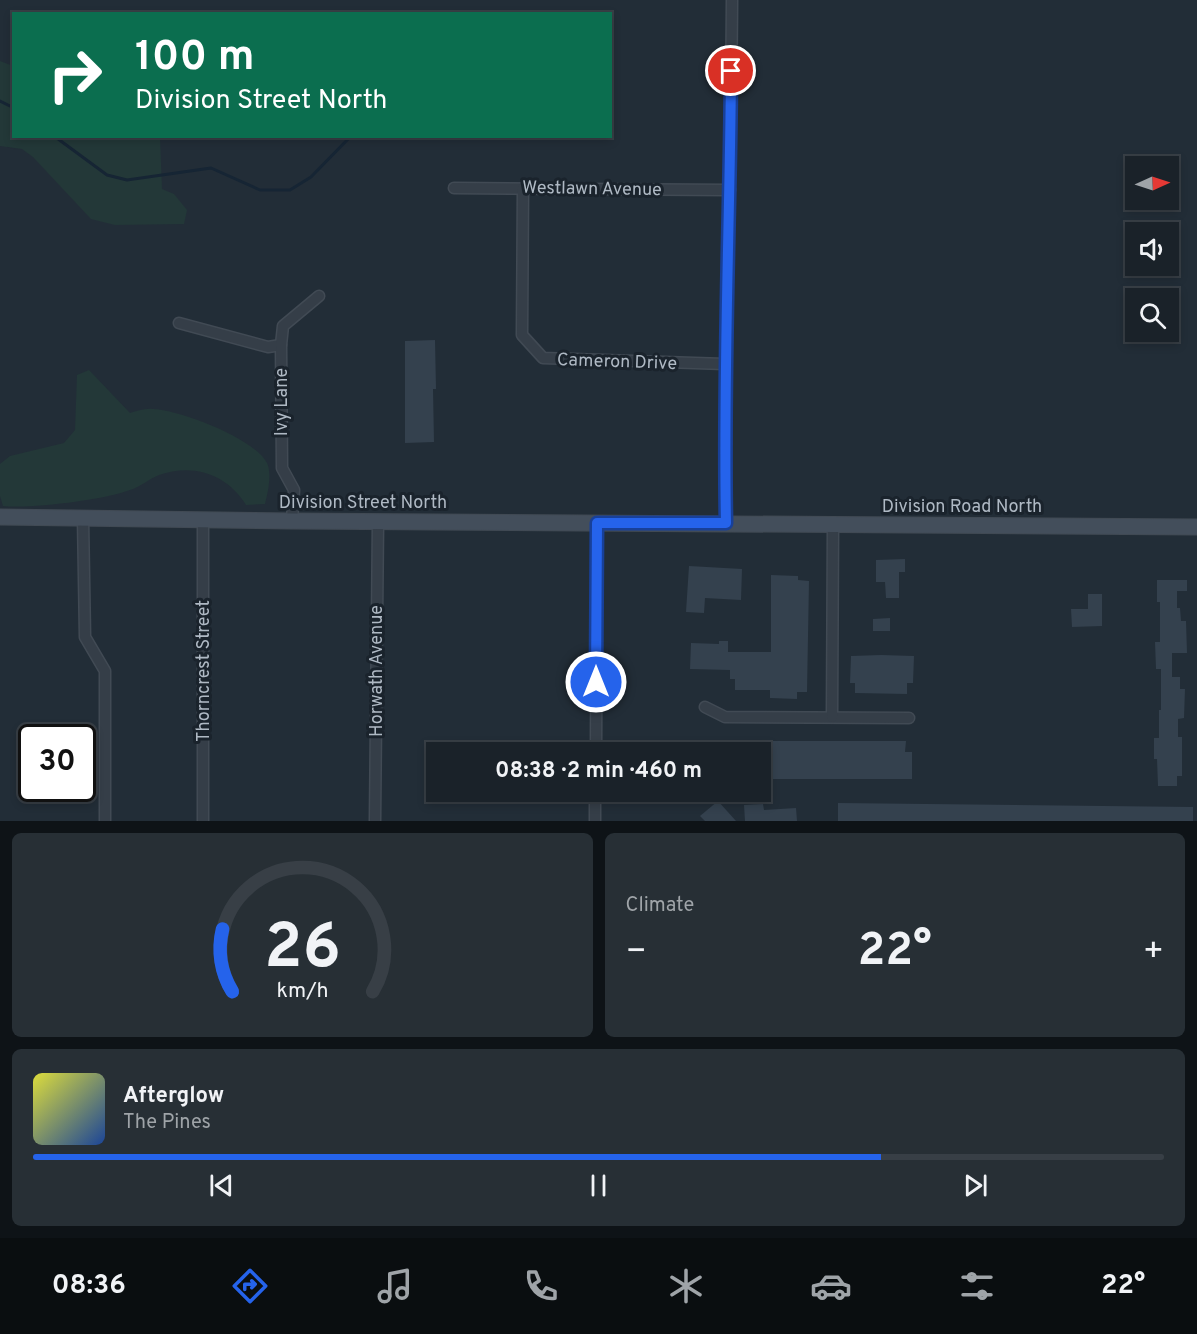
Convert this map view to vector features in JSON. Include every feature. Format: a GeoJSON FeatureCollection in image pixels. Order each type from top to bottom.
{"type":"FeatureCollection","features":[{"type":"Feature","properties":{"kind":"main road","name":"Division Street North"},"geometry":{"type":"LineString","coordinates":[[0,517],[204,521],[726,523]]}},
{"type":"Feature","properties":{"kind":"main road","name":"Division Road North"},"geometry":{"type":"LineString","coordinates":[[726,523],[1197,527]]}},
{"type":"Feature","properties":{"kind":"street"},"geometry":{"type":"LineString","coordinates":[[726,523],[725,364],[732,0]]}},
{"type":"Feature","properties":{"kind":"street","name":"Westlawn Avenue"},"geometry":{"type":"LineString","coordinates":[[454,188],[730,190]]}},
{"type":"Feature","properties":{"kind":"street","name":"Cameron Drive"},"geometry":{"type":"LineString","coordinates":[[522,188],[522,335],[543,358],[725,364]]}},
{"type":"Feature","properties":{"kind":"street","name":"Ivy Lane"},"geometry":{"type":"LineString","coordinates":[[292,521],[294,490],[282,468],[281,345],[283,326],[319,296]]}},
{"type":"Feature","properties":{"kind":"street"},"geometry":{"type":"LineString","coordinates":[[179,323],[268,347],[281,345]]}},
{"type":"Feature","properties":{"kind":"street"},"geometry":{"type":"LineString","coordinates":[[83,518],[85,637],[105,671],[105,821]]}},
{"type":"Feature","properties":{"kind":"street","name":"Thorncrest Street"},"geometry":{"type":"LineString","coordinates":[[203,821],[204,521]]}},
{"type":"Feature","properties":{"kind":"street","name":"Horwath Avenue"},"geometry":{"type":"LineString","coordinates":[[375,821],[378,522]]}},
{"type":"Feature","properties":{"kind":"street"},"geometry":{"type":"LineString","coordinates":[[596,742],[597,523]]}},
{"type":"Feature","properties":{"kind":"street"},"geometry":{"type":"LineString","coordinates":[[832,717],[833,525]]}},
{"type":"Feature","properties":{"kind":"street"},"geometry":{"type":"LineString","coordinates":[[705,707],[725,717],[909,718]]}},
{"type":"Feature","properties":{"kind":"street"},"geometry":{"type":"LineString","coordinates":[[595,821],[596,802]]}},
{"type":"Feature","properties":{"kind":"green space"},"geometry":{"type":"Polygon","coordinates":[[[0,61],[12,66],[12,138],[160,138],[162,189],[174,194],[187,210],[184,224],[115,225],[91,219],[33,157],[22,149],[0,146],[0,61]]]}},
{"type":"Feature","properties":{"kind":"green space"},"geometry":{"type":"Polygon","coordinates":[[[89,370],[130,413],[150,409],[180,414],[215,427],[248,444],[267,463],[269,483],[265,504],[246,505],[238,494],[219,479],[208,474],[184,470],[159,475],[134,489],[103,497],[48,505],[3,506],[0,496],[0,464],[10,456],[64,443],[75,430],[77,375],[89,370]]]}},
{"type":"Feature","properties":{"kind":"building"},"geometry":{"type":"Polygon","coordinates":[[[435,340],[434,442],[405,443],[405,341],[435,340]]]}},
{"type":"Feature","properties":{"kind":"building"},"geometry":{"type":"Polygon","coordinates":[[[905,559],[905,572],[899,572],[899,598],[886,598],[885,582],[876,582],[876,560],[905,559]]]}},
{"type":"Feature","properties":{"kind":"building"},"geometry":{"type":"Polygon","coordinates":[[[689,566],[742,569],[741,600],[705,598],[704,613],[686,612],[689,566]]]}},
{"type":"Feature","properties":{"kind":"building"},"geometry":{"type":"Polygon","coordinates":[[[771,575],[798,576],[798,580],[809,581],[807,692],[797,692],[797,699],[770,698],[770,690],[735,690],[735,679],[730,679],[730,670],[690,669],[691,643],[719,644],[719,641],[728,641],[728,652],[771,652],[771,575]]]}},
{"type":"Feature","properties":{"kind":"building"},"geometry":{"type":"Polygon","coordinates":[[[1157,580],[1187,580],[1187,591],[1177,591],[1177,608],[1180,608],[1181,621],[1186,621],[1187,653],[1172,653],[1172,677],[1180,677],[1180,689],[1185,689],[1184,718],[1178,719],[1178,737],[1182,737],[1182,776],[1177,776],[1177,786],[1158,786],[1157,759],[1154,759],[1154,738],[1159,738],[1159,710],[1161,710],[1161,669],[1156,669],[1155,642],[1160,642],[1160,602],[1157,602],[1157,580]]]}},
{"type":"Feature","properties":{"kind":"building"},"geometry":{"type":"Polygon","coordinates":[[[1088,594],[1102,594],[1102,626],[1072,627],[1071,609],[1088,609],[1088,594]]]}},
{"type":"Feature","properties":{"kind":"building"},"geometry":{"type":"Polygon","coordinates":[[[890,618],[890,631],[873,631],[873,619],[890,618]]]}},
{"type":"Feature","properties":{"kind":"building"},"geometry":{"type":"Polygon","coordinates":[[[851,656],[914,656],[913,683],[907,683],[907,694],[855,693],[855,683],[850,683],[851,656]]]}},
{"type":"Feature","properties":{"kind":"building"},"geometry":{"type":"Polygon","coordinates":[[[906,741],[905,752],[912,752],[912,779],[771,779],[771,742],[684,742],[906,741]]]}},
{"type":"Feature","properties":{"kind":"building"},"geometry":{"type":"Polygon","coordinates":[[[719,802],[736,821],[705,821],[700,816],[719,802]]]}},
{"type":"Feature","properties":{"kind":"building"},"geometry":{"type":"Polygon","coordinates":[[[838,803],[1193,807],[1193,821],[838,821],[838,803]]]}},
{"type":"Feature","properties":{"kind":"building"},"geometry":{"type":"Polygon","coordinates":[[[763,804],[764,810],[796,808],[797,821],[745,821],[744,805],[763,804]]]}},
{"type":"Feature","properties":{"kind":"waterway"},"geometry":{"type":"LineString","coordinates":[[0,101],[12,107]]}},
{"type":"Feature","properties":{"kind":"waterway"},"geometry":{"type":"LineString","coordinates":[[57,138],[107,175],[127,180],[211,168],[260,190],[290,190],[311,177],[349,138]]}},
{"type":"Feature","properties":{"kind":"route"},"geometry":{"type":"LineString","coordinates":[[596,682],[597,523],[726,523],[725,364],[731,71]]}}]}
